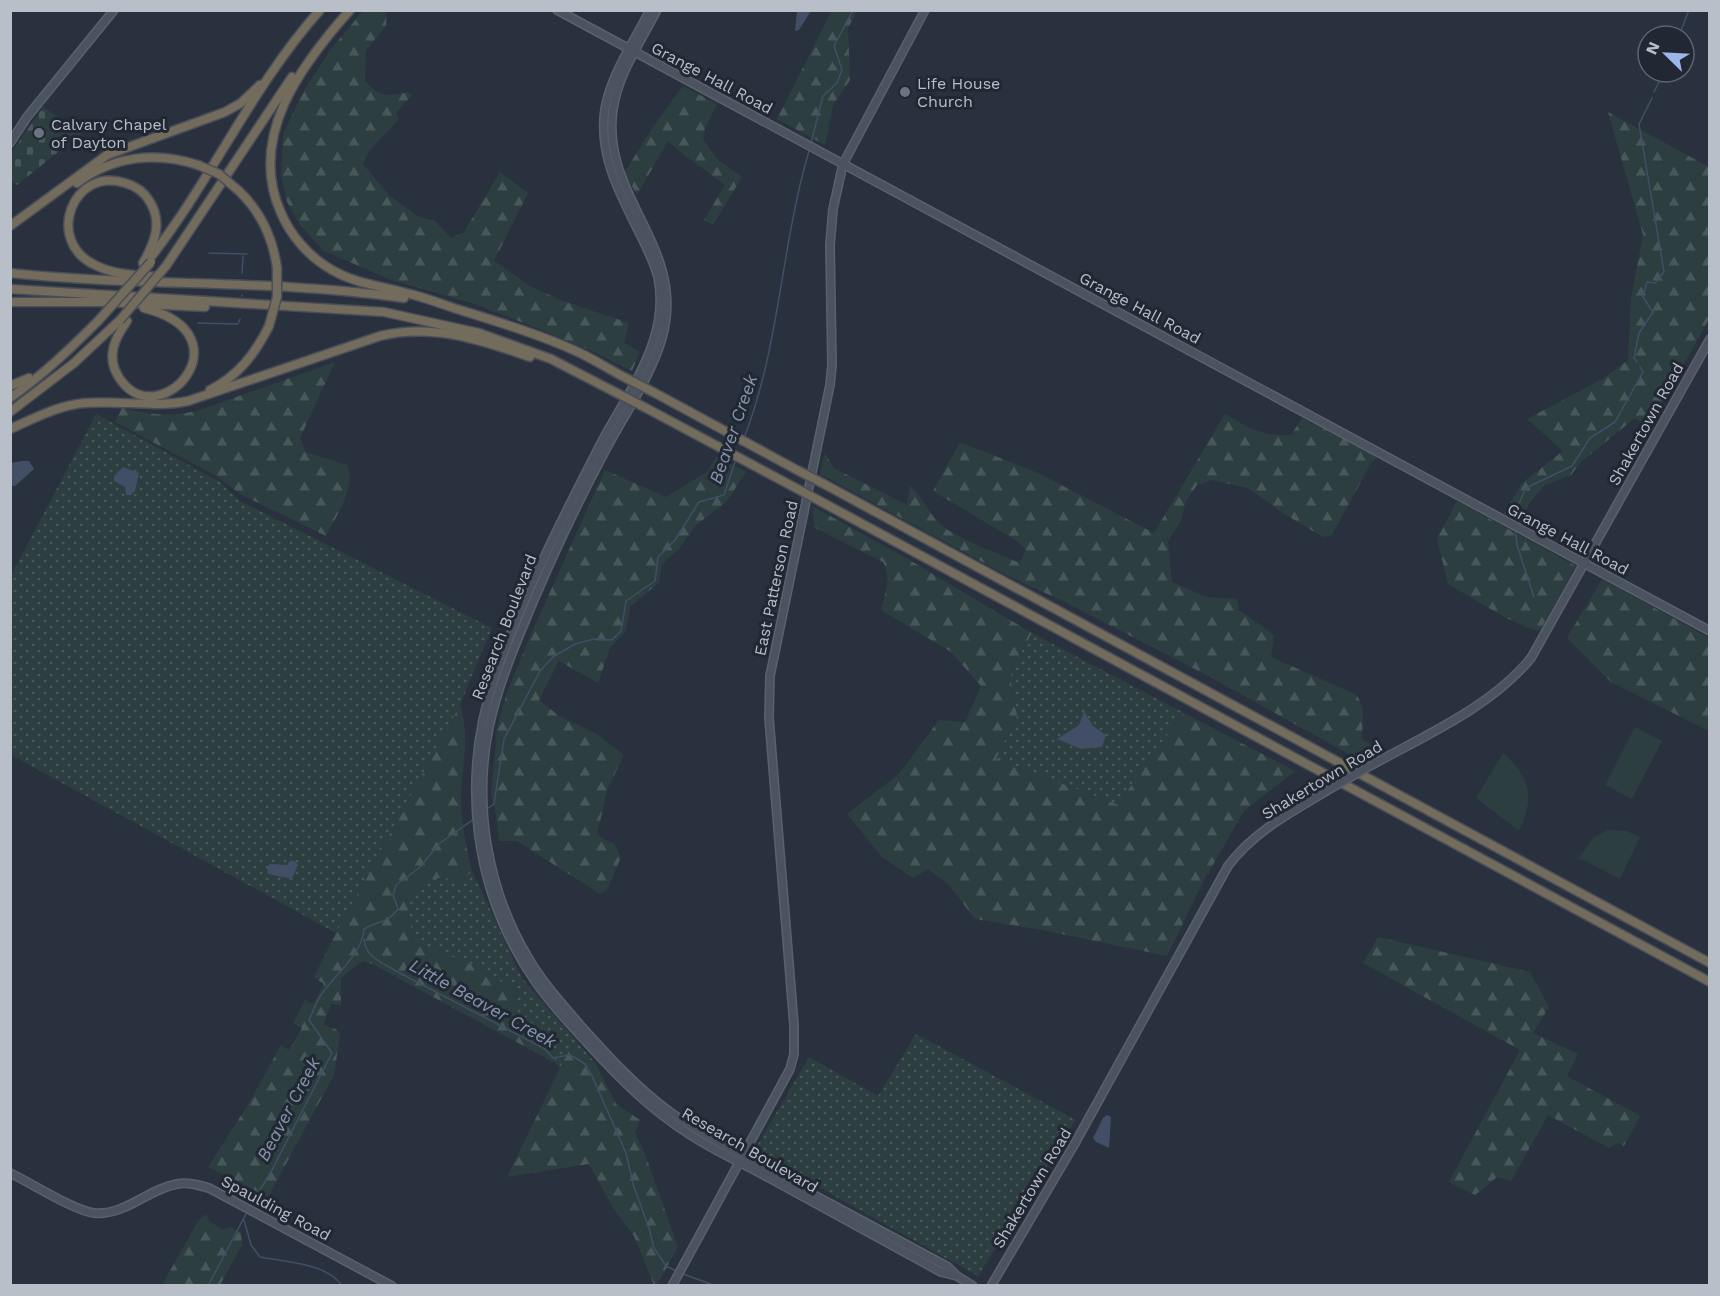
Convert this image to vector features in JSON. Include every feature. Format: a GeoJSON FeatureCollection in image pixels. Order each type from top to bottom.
{"type":"FeatureCollection","features":[{"type":"Feature","properties":{"kind":"highway"},"geometry":{"type":"LineString","coordinates":[[10,391],[68,346],[96,320],[147,263],[173,227],[271,75],[320,10]]}},
{"type":"Feature","properties":{"kind":"highway"},"geometry":{"type":"LineString","coordinates":[[10,398],[67,352],[147,263],[188,211],[281,67],[325,10]]}},
{"type":"Feature","properties":{"kind":"highway"},"geometry":{"type":"LineString","coordinates":[[10,412],[74,363],[123,321],[166,266],[290,79],[345,10]]}},
{"type":"Feature","properties":{"kind":"highway"},"geometry":{"type":"LineString","coordinates":[[350,10],[301,72],[281,111],[272,140],[270,156],[276,200],[282,216],[296,239],[329,269],[356,281],[409,293],[541,337],[578,352],[1710,963]]}},
{"type":"Feature","properties":{"kind":"highway"},"geometry":{"type":"LineString","coordinates":[[10,226],[107,155],[225,112],[241,103],[271,75]]}},
{"type":"Feature","properties":{"kind":"highway"},"geometry":{"type":"LineString","coordinates":[[10,231],[24,224],[89,175],[115,163],[152,157],[169,158],[198,165],[219,174],[253,206],[265,227],[277,268],[277,297],[269,326],[250,357],[225,381],[192,398],[157,404]]}},
{"type":"Feature","properties":{"kind":"highway"},"geometry":{"type":"LineString","coordinates":[[147,263],[157,223],[148,199],[134,186],[116,181],[102,182],[85,190],[73,205],[68,225],[72,243],[83,258],[95,266],[116,272],[219,285]]}},
{"type":"Feature","properties":{"kind":"highway"},"geometry":{"type":"LineString","coordinates":[[10,273],[58,278],[367,292],[454,308]]}},
{"type":"Feature","properties":{"kind":"highway"},"geometry":{"type":"LineString","coordinates":[[10,289],[384,312],[479,333],[551,359],[792,486],[1710,982]]}},
{"type":"Feature","properties":{"kind":"highway"},"geometry":{"type":"LineString","coordinates":[[10,296],[72,303]]}},
{"type":"Feature","properties":{"kind":"highway"},"geometry":{"type":"LineString","coordinates":[[10,302],[102,302],[291,310],[341,308]]}},
{"type":"Feature","properties":{"kind":"highway"},"geometry":{"type":"LineString","coordinates":[[102,302],[155,311],[170,317],[184,328],[191,340],[193,358],[188,375],[176,388],[164,394],[147,395],[135,391],[121,380],[113,364],[112,352],[123,321]]}},
{"type":"Feature","properties":{"kind":"highway"},"geometry":{"type":"LineString","coordinates":[[10,429],[53,410],[74,405],[94,402],[157,404],[194,400],[380,336],[398,332],[448,333],[573,369]]}},
{"type":"Feature","properties":{"kind":"highway"},"geometry":{"type":"LineString","coordinates":[[10,386],[29,378]]}},
{"type":"Feature","properties":{"kind":"street"},"geometry":{"type":"LineString","coordinates":[[10,143],[27,117],[114,10]]}},
{"type":"Feature","properties":{"kind":"street","name":"Grange Hall Road"},"geometry":{"type":"LineString","coordinates":[[557,10],[1710,631]]}},
{"type":"Feature","properties":{"kind":"street","name":"Research Boulevard"},"geometry":{"type":"LineString","coordinates":[[650,10],[616,92],[611,126],[612,147],[620,178],[660,261],[666,297],[666,317],[662,338],[653,362],[572,517],[498,690],[489,728],[484,765],[485,831],[495,880],[515,933],[530,961],[558,999],[606,1054],[653,1098],[693,1128],[741,1159]]}},
{"type":"Feature","properties":{"kind":"street","name":"Research Boulevard"},"geometry":{"type":"LineString","coordinates":[[657,10],[611,84],[603,124],[607,159],[613,179],[650,255],[658,277],[660,312],[655,336],[646,359],[552,542],[496,674],[480,736],[475,802],[483,866],[494,902],[514,948],[549,1001],[620,1080],[650,1106],[689,1134],[741,1159],[869,1228],[941,1272],[957,1276],[974,1286]]}},
{"type":"Feature","properties":{"kind":"street","name":"East Patterson Road"},"geometry":{"type":"LineString","coordinates":[[741,1159],[790,1069],[794,1054],[794,1025],[769,695],[773,659],[830,385],[832,356],[830,245],[833,209],[843,164],[925,10]]}},
{"type":"Feature","properties":{"kind":"street","name":"Shakertown Road"},"geometry":{"type":"LineString","coordinates":[[991,1286],[1074,1145],[1228,866],[1240,850],[1259,832],[1328,789],[1489,699],[1508,683],[1531,658],[1710,339]]}},
{"type":"Feature","properties":{"kind":"street"},"geometry":{"type":"LineString","coordinates":[[673,1283],[741,1159]]}},
{"type":"Feature","properties":{"kind":"street","name":"Spaulding Road"},"geometry":{"type":"LineString","coordinates":[[10,1173],[77,1208],[95,1213],[115,1211],[165,1187],[185,1183],[209,1188],[392,1286]]}},
{"type":"Feature","properties":{"kind":"green space"},"geometry":{"type":"Polygon","coordinates":[[[832,10],[857,11],[848,28],[850,80],[833,105],[825,145],[777,119],[832,10]]]}},
{"type":"Feature","properties":{"kind":"green space"},"geometry":{"type":"Polygon","coordinates":[[[363,11],[387,11],[386,26],[366,50],[365,81],[379,93],[395,95],[408,92],[412,95],[396,113],[399,119],[369,151],[363,164],[389,195],[417,216],[435,221],[451,238],[464,232],[500,172],[528,193],[494,261],[530,286],[563,301],[629,323],[624,343],[640,352],[632,371],[539,329],[472,303],[391,280],[324,251],[300,225],[287,202],[281,175],[283,134],[303,92],[331,49],[363,11]]]}},
{"type":"Feature","properties":{"kind":"green space"},"geometry":{"type":"Polygon","coordinates":[[[683,86],[717,104],[705,128],[703,139],[718,160],[742,177],[713,225],[704,220],[725,185],[668,141],[637,195],[624,173],[653,127],[683,86]]]}},
{"type":"Feature","properties":{"kind":"green space"},"geometry":{"type":"Polygon","coordinates":[[[43,107],[82,133],[17,185],[11,181],[11,153],[43,107]]]}},
{"type":"Feature","properties":{"kind":"green space"},"geometry":{"type":"Polygon","coordinates":[[[1608,112],[1709,167],[1709,319],[1649,427],[1635,418],[1582,461],[1571,475],[1544,486],[1530,502],[1520,523],[1504,514],[1522,483],[1563,451],[1527,419],[1602,379],[1628,360],[1631,299],[1643,235],[1608,112]]]}},
{"type":"Feature","properties":{"kind":"green space"},"geometry":{"type":"Polygon","coordinates":[[[335,362],[300,438],[306,452],[347,465],[349,483],[347,492],[326,536],[240,494],[218,477],[115,422],[122,408],[160,414],[197,411],[335,362]]]}},
{"type":"Feature","properties":{"kind":"green space"},"geometry":{"type":"Polygon","coordinates":[[[96,414],[220,482],[240,501],[492,628],[460,705],[336,933],[11,755],[11,576],[96,414]]]}},
{"type":"Feature","properties":{"kind":"green space"},"geometry":{"type":"Polygon","coordinates":[[[1225,414],[1256,430],[1280,435],[1291,435],[1302,418],[1374,454],[1377,458],[1371,463],[1332,535],[1323,537],[1286,515],[1248,488],[1212,480],[1197,485],[1186,501],[1181,521],[1168,541],[1172,582],[1206,597],[1237,599],[1239,610],[1274,635],[1271,657],[1357,695],[1363,708],[1362,739],[1373,745],[1363,762],[1212,678],[1063,601],[1008,576],[820,474],[825,453],[834,468],[907,505],[910,486],[935,519],[946,528],[1020,563],[1026,550],[1017,541],[933,491],[960,442],[1038,473],[1154,533],[1225,414]]]}},
{"type":"Feature","properties":{"kind":"green space"},"geometry":{"type":"Polygon","coordinates":[[[717,456],[746,472],[727,501],[695,526],[679,549],[662,564],[659,583],[630,606],[626,631],[610,648],[598,683],[559,661],[539,700],[559,716],[597,734],[624,755],[607,790],[597,835],[614,844],[621,857],[607,890],[600,894],[517,841],[499,841],[491,795],[497,728],[507,692],[532,632],[605,470],[666,497],[707,472],[717,456]]]}},
{"type":"Feature","properties":{"kind":"green space"},"geometry":{"type":"Polygon","coordinates":[[[1457,501],[1576,566],[1541,629],[1533,630],[1504,617],[1448,584],[1437,539],[1457,501]]]}},
{"type":"Feature","properties":{"kind":"green space"},"geometry":{"type":"Polygon","coordinates":[[[812,506],[901,555],[1032,633],[1011,669],[1017,715],[996,759],[1119,805],[1140,771],[1184,713],[1295,771],[1244,811],[1202,884],[1167,956],[1042,930],[975,919],[949,885],[928,869],[913,878],[882,857],[847,814],[899,774],[939,720],[965,722],[981,686],[951,652],[881,610],[887,580],[883,562],[815,528],[812,506]]]}},
{"type":"Feature","properties":{"kind":"green space"},"geometry":{"type":"Polygon","coordinates":[[[1602,579],[1709,638],[1709,731],[1611,682],[1567,638],[1602,579]]]}},
{"type":"Feature","properties":{"kind":"green space"},"geometry":{"type":"Polygon","coordinates":[[[1032,633],[1184,713],[1140,771],[1119,805],[995,759],[1017,716],[1011,669],[1032,633]]]}},
{"type":"Feature","properties":{"kind":"green space"},"geometry":{"type":"Polygon","coordinates":[[[460,705],[465,727],[462,816],[472,871],[459,880],[437,878],[425,883],[413,894],[410,909],[413,942],[473,965],[488,976],[520,990],[511,1015],[553,1040],[555,1063],[372,964],[362,961],[341,978],[341,1005],[331,1004],[323,1025],[336,1029],[340,1035],[334,1075],[268,1197],[208,1167],[249,1103],[281,1045],[289,1050],[302,1028],[293,1023],[305,1000],[313,1004],[324,984],[314,977],[460,705]]]}},
{"type":"Feature","properties":{"kind":"green space"},"geometry":{"type":"Polygon","coordinates":[[[1635,727],[1662,741],[1632,799],[1605,785],[1635,727]]]}},
{"type":"Feature","properties":{"kind":"green space"},"geometry":{"type":"Polygon","coordinates":[[[1503,753],[1520,771],[1528,789],[1527,808],[1519,831],[1476,798],[1503,753]]]}},
{"type":"Feature","properties":{"kind":"green space"},"geometry":{"type":"Polygon","coordinates":[[[1607,830],[1627,831],[1640,837],[1620,879],[1579,858],[1593,838],[1607,830]]]}},
{"type":"Feature","properties":{"kind":"green space"},"geometry":{"type":"Polygon","coordinates":[[[472,871],[522,978],[596,1064],[570,1048],[560,1068],[555,1063],[553,1040],[510,1015],[520,990],[488,976],[473,965],[413,942],[409,909],[413,894],[425,883],[436,878],[459,880],[472,871]]]}},
{"type":"Feature","properties":{"kind":"green space"},"geometry":{"type":"Polygon","coordinates":[[[1378,937],[1530,972],[1549,1007],[1533,1033],[1578,1054],[1567,1076],[1640,1116],[1624,1146],[1618,1143],[1609,1148],[1548,1115],[1511,1181],[1497,1177],[1475,1195],[1449,1182],[1520,1050],[1363,963],[1378,937]]]}},
{"type":"Feature","properties":{"kind":"green space"},"geometry":{"type":"Polygon","coordinates":[[[916,1034],[1076,1120],[978,1276],[754,1151],[809,1057],[878,1096],[916,1034]]]}},
{"type":"Feature","properties":{"kind":"green space"},"geometry":{"type":"Polygon","coordinates":[[[570,1048],[596,1064],[616,1104],[640,1120],[635,1133],[645,1154],[678,1247],[657,1285],[654,1285],[634,1236],[613,1208],[589,1164],[507,1177],[570,1048]]]}},
{"type":"Feature","properties":{"kind":"green space"},"geometry":{"type":"Polygon","coordinates":[[[206,1214],[210,1222],[224,1230],[230,1227],[241,1232],[242,1245],[220,1285],[162,1285],[198,1221],[206,1214]]]}},
{"type":"Feature","properties":{"kind":"water"},"geometry":{"type":"Polygon","coordinates":[[[797,11],[811,11],[799,30],[795,31],[797,11]]]}},
{"type":"Feature","properties":{"kind":"water"},"geometry":{"type":"Polygon","coordinates":[[[29,461],[34,469],[15,486],[11,486],[11,463],[29,461]]]}},
{"type":"Feature","properties":{"kind":"water"},"geometry":{"type":"Polygon","coordinates":[[[123,467],[139,473],[135,491],[131,495],[126,495],[125,487],[114,481],[114,476],[123,467]]]}},
{"type":"Feature","properties":{"kind":"water"},"geometry":{"type":"Polygon","coordinates":[[[1084,711],[1093,726],[1106,735],[1102,747],[1081,749],[1057,739],[1079,725],[1084,711]]]}},
{"type":"Feature","properties":{"kind":"water"},"geometry":{"type":"Polygon","coordinates":[[[290,861],[295,861],[298,865],[292,879],[268,874],[267,869],[270,864],[287,865],[290,861]]]}},
{"type":"Feature","properties":{"kind":"water"},"geometry":{"type":"Polygon","coordinates":[[[1107,1115],[1111,1117],[1109,1148],[1096,1142],[1093,1138],[1103,1118],[1107,1115]]]}},
{"type":"Feature","properties":{"kind":"waterway","name":"Beaver Creek"},"geometry":{"type":"LineString","coordinates":[[811,143],[823,96],[837,83],[842,70],[834,46],[853,10]]}},
{"type":"Feature","properties":{"kind":"waterway"},"geometry":{"type":"LineString","coordinates":[[1684,24],[1689,10]]}},
{"type":"Feature","properties":{"kind":"waterway"},"geometry":{"type":"LineString","coordinates":[[1654,92],[1658,84]]}},
{"type":"Feature","properties":{"kind":"waterway"},"geometry":{"type":"LineString","coordinates":[[1637,362],[1634,358],[1639,333],[1653,312],[1643,297],[1647,282],[1655,283],[1664,272],[1639,124],[1652,98]]}},
{"type":"Feature","properties":{"kind":"waterway","name":"Beaver Creek"},"geometry":{"type":"LineString","coordinates":[[744,438],[765,368],[792,223],[809,151]]}},
{"type":"Feature","properties":{"kind":"waterway"},"geometry":{"type":"LineString","coordinates":[[209,253],[247,254]]}},
{"type":"Feature","properties":{"kind":"waterway"},"geometry":{"type":"LineString","coordinates":[[242,273],[243,256]]}},
{"type":"Feature","properties":{"kind":"waterway"},"geometry":{"type":"LineString","coordinates":[[198,323],[238,324],[240,319]]}},
{"type":"Feature","properties":{"kind":"waterway"},"geometry":{"type":"LineString","coordinates":[[1514,521],[1514,514],[1526,488],[1572,466],[1590,438],[1615,422],[1643,372],[1640,367]]}},
{"type":"Feature","properties":{"kind":"waterway","name":"Beaver Creek"},"geometry":{"type":"LineString","coordinates":[[487,809],[494,804],[504,739],[540,671],[553,657],[575,644],[594,639],[612,640],[621,631],[626,601],[655,581],[658,557],[675,540],[699,502],[724,495],[736,459]]}},
{"type":"Feature","properties":{"kind":"waterway"},"geometry":{"type":"LineString","coordinates":[[1515,529],[1517,545],[1534,597]]}},
{"type":"Feature","properties":{"kind":"waterway","name":"Beaver Creek"},"geometry":{"type":"LineString","coordinates":[[249,1208],[272,1170],[332,1053],[309,1020],[319,998],[359,947],[364,929],[386,920],[398,909],[393,895],[396,885],[419,868],[440,843],[474,819]]}},
{"type":"Feature","properties":{"kind":"waterway","name":"Little Beaver Creek"},"geometry":{"type":"LineString","coordinates":[[364,939],[371,955],[386,965],[545,1049],[553,1058],[569,1055],[585,1064],[626,1153],[633,1184],[654,1248],[666,1266],[676,1271]]}},
{"type":"Feature","properties":{"kind":"waterway","name":"Beaver Creek"},"geometry":{"type":"LineString","coordinates":[[208,1286],[247,1212]]}},
{"type":"Feature","properties":{"kind":"waterway"},"geometry":{"type":"LineString","coordinates":[[244,1220],[251,1245],[260,1257],[316,1268],[327,1272],[342,1286]]}},
{"type":"Feature","properties":{"kind":"waterway","name":"Little Beaver Creek"},"geometry":{"type":"LineString","coordinates":[[683,1274],[716,1286]]}},
{"type":"Feature","properties":{"kind":"place","name":"Life House Church"},"geometry":{"type":"Point","coordinates":[905,92]}},
{"type":"Feature","properties":{"kind":"place","name":"Calvary Chapel of Dayton"},"geometry":{"type":"Point","coordinates":[39,133]}}]}
